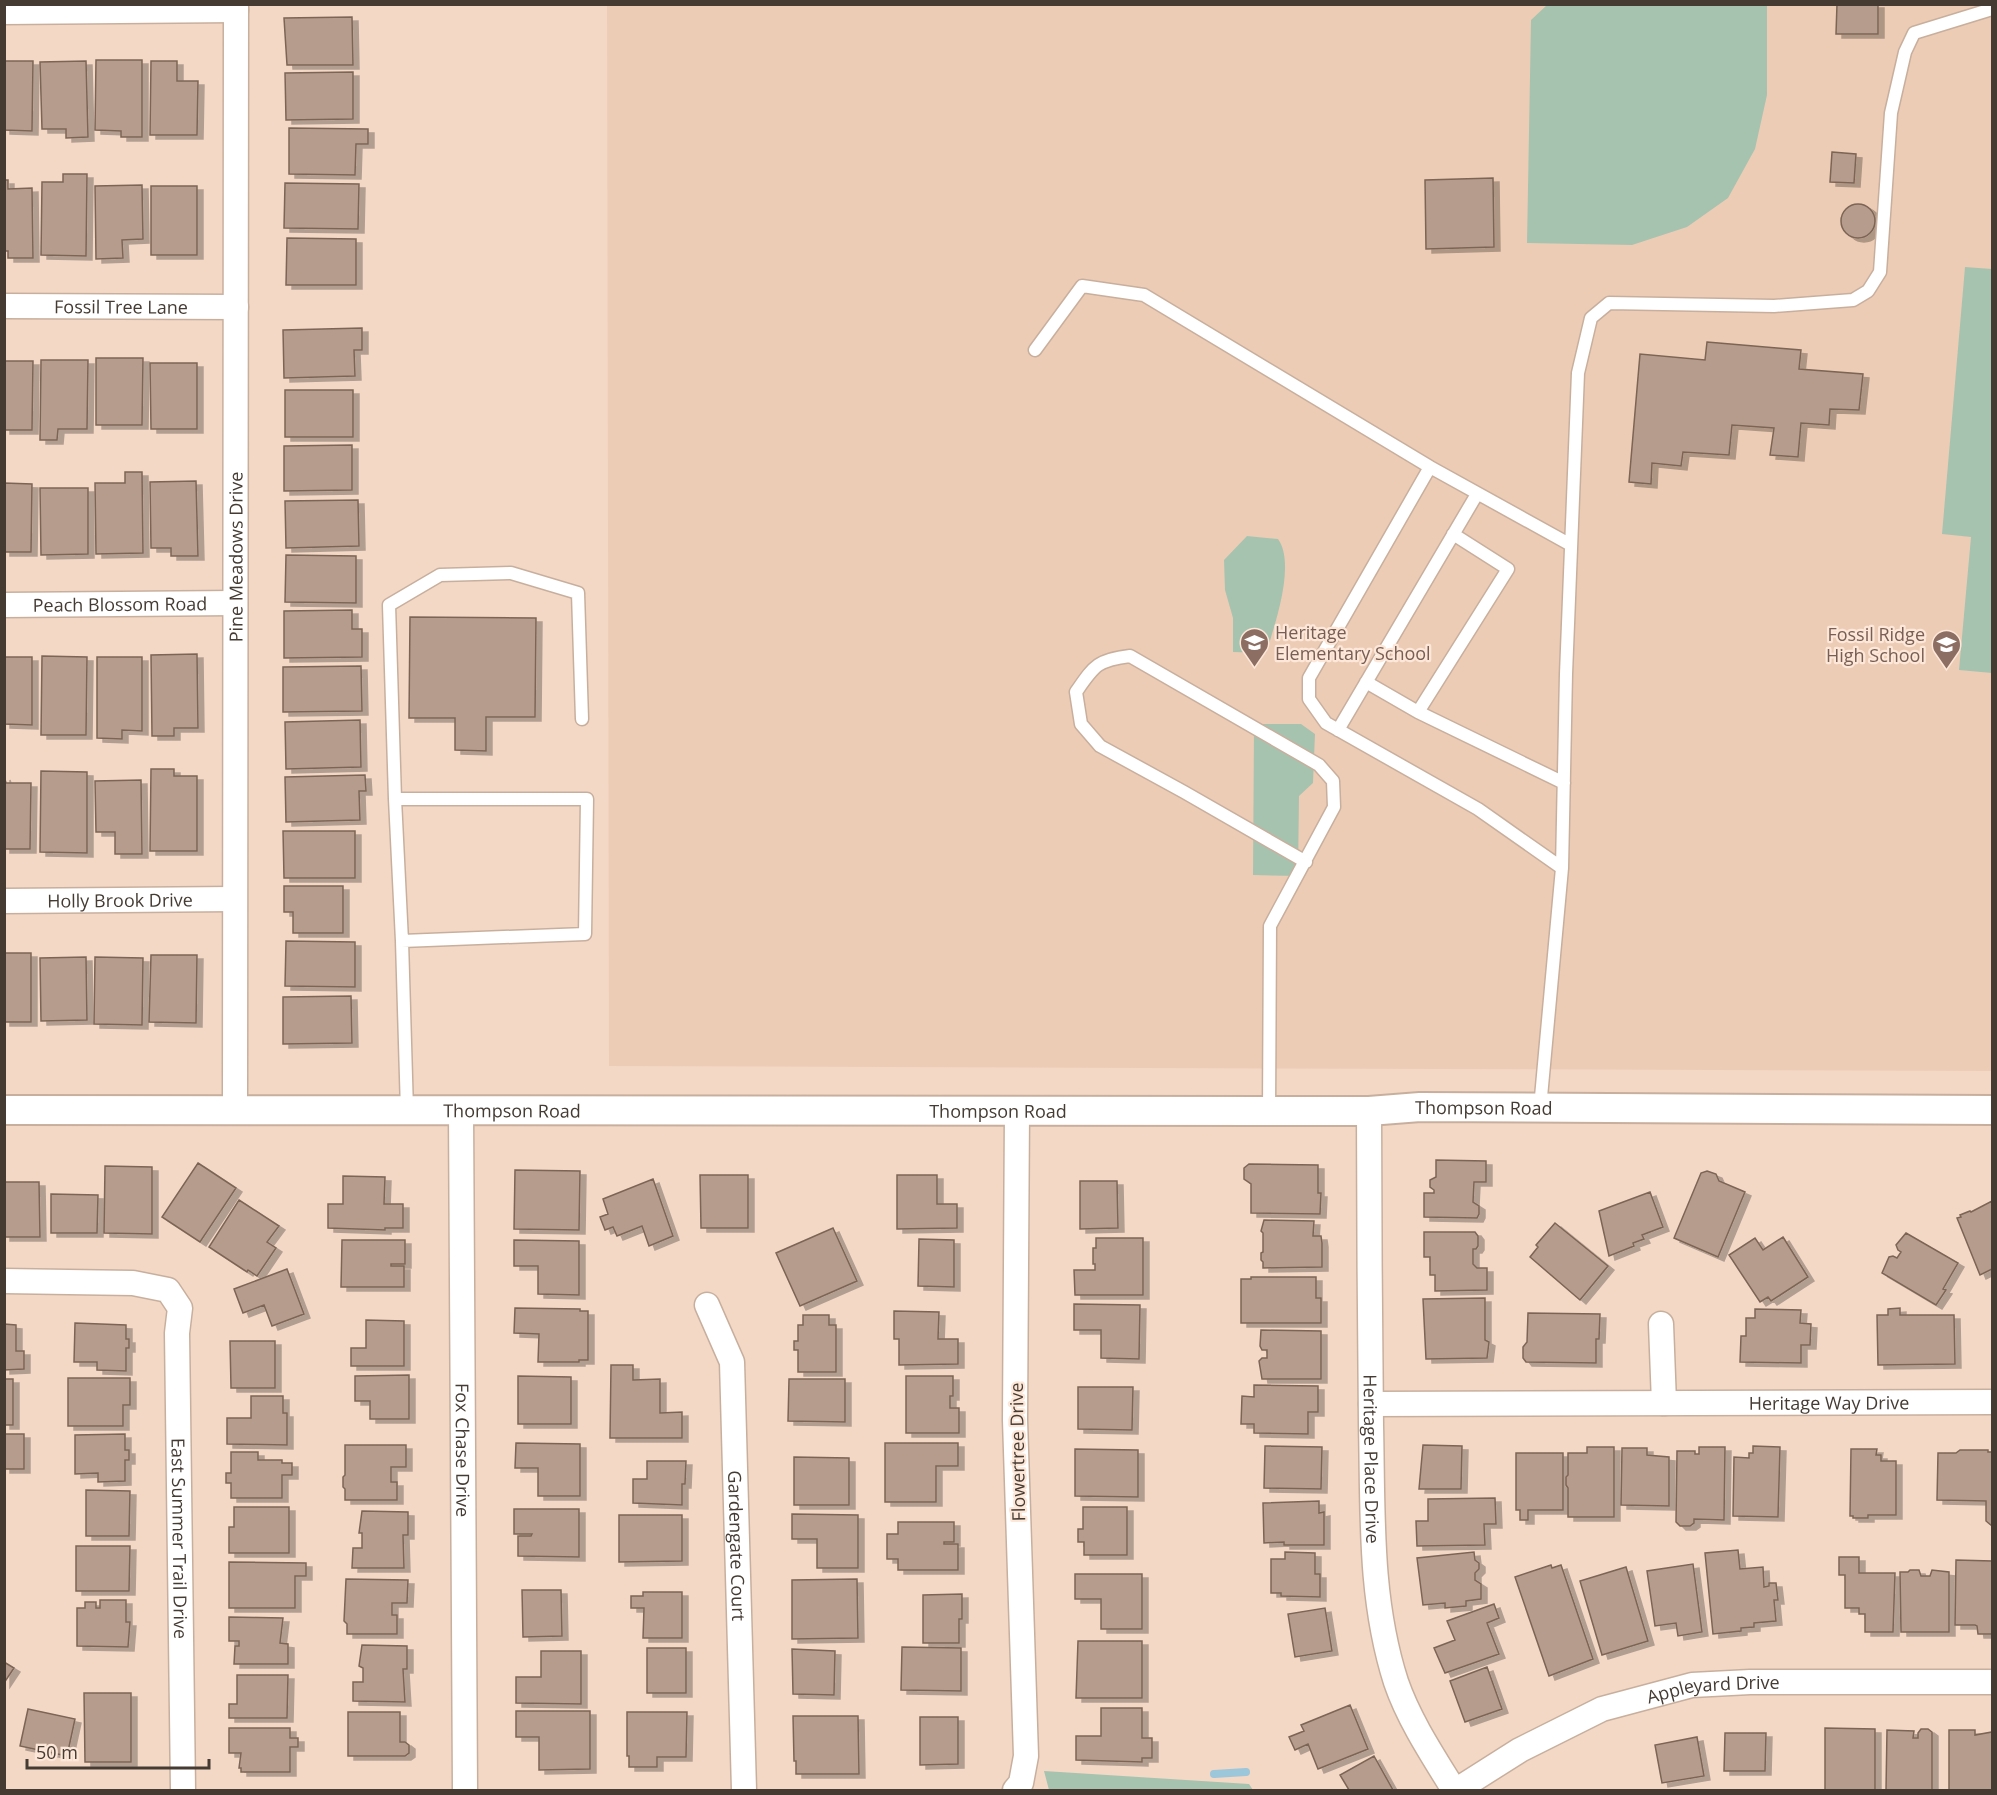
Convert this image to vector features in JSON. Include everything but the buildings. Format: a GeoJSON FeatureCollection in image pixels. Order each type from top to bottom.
{"type":"FeatureCollection","features":[{"type":"Feature","properties":{"kind":"street"},"geometry":{"type":"LineString","coordinates":[[4,12],[236,7]]}},
{"type":"Feature","properties":{"kind":"street","name":"Pine Meadows Drive"},"geometry":{"type":"LineString","coordinates":[[235,1111],[236,7]]}},
{"type":"Feature","properties":{"kind":"street","name":"Fossil Tree Lane"},"geometry":{"type":"LineString","coordinates":[[4,306],[236,307]]}},
{"type":"Feature","properties":{"kind":"street","name":"Peach Blossom Road"},"geometry":{"type":"LineString","coordinates":[[4,605],[235,603]]}},
{"type":"Feature","properties":{"kind":"street","name":"Holly Brook Drive"},"geometry":{"type":"LineString","coordinates":[[4,901],[234,899]]}},
{"type":"Feature","properties":{"kind":"street","name":"Thompson Road"},"geometry":{"type":"LineString","coordinates":[[4,1110],[1368,1111],[1420,1107],[1992,1110]]}},
{"type":"Feature","properties":{"kind":"street","name":"Flowertree Drive"},"geometry":{"type":"LineString","coordinates":[[1015,1791],[1021,1783],[1026,1756],[1015,1420],[1017,1110]]}},
{"type":"Feature","properties":{"kind":"street","name":"Fox Chase Drive"},"geometry":{"type":"LineString","coordinates":[[461,1111],[465,1791]]}},
{"type":"Feature","properties":{"kind":"street","name":"Heritage Place Drive"},"geometry":{"type":"LineString","coordinates":[[1368,1111],[1375,1588],[1383,1634],[1397,1683],[1410,1714],[1455,1791]]}},
{"type":"Feature","properties":{"kind":"street","name":"East Summer Trail Drive"},"geometry":{"type":"LineString","coordinates":[[4,1281],[133,1283],[168,1290],[180,1308],[177,1334],[183,1791]]}},
{"type":"Feature","properties":{"kind":"street","name":"Gardengate Court"},"geometry":{"type":"LineString","coordinates":[[707,1305],[732,1362],[744,1791]]}},
{"type":"Feature","properties":{"kind":"street"},"geometry":{"type":"LineString","coordinates":[[1661,1324],[1664,1403]]}},
{"type":"Feature","properties":{"kind":"street","name":"Heritage Way Drive"},"geometry":{"type":"LineString","coordinates":[[1371,1404],[1992,1402]]}},
{"type":"Feature","properties":{"kind":"street","name":"Appleyard Drive"},"geometry":{"type":"LineString","coordinates":[[1455,1791],[1520,1750],[1602,1709],[1692,1685],[1750,1682],[1992,1682]]}},
{"type":"Feature","properties":{"kind":"lane"},"geometry":{"type":"LineString","coordinates":[[1540,1108],[1562,868],[1578,373],[1591,318],[1609,303],[1774,306],[1852,300],[1868,291],[1880,272],[1892,113],[1905,52],[1914,33],[1992,9]]}},
{"type":"Feature","properties":{"kind":"lane"},"geometry":{"type":"LineString","coordinates":[[1035,350],[1082,286],[1144,296],[1430,467],[1571,545]]}},
{"type":"Feature","properties":{"kind":"lane"},"geometry":{"type":"LineString","coordinates":[[1430,467],[1309,678],[1309,699],[1326,723],[1478,809],[1562,868]]}},
{"type":"Feature","properties":{"kind":"lane"},"geometry":{"type":"LineString","coordinates":[[1338,730],[1478,494]]}},
{"type":"Feature","properties":{"kind":"lane"},"geometry":{"type":"LineString","coordinates":[[1418,712],[1508,569],[1453,534]]}},
{"type":"Feature","properties":{"kind":"lane"},"geometry":{"type":"LineString","coordinates":[[407,1111],[389,605],[440,575],[511,573],[578,592],[582,719]]}},
{"type":"Feature","properties":{"kind":"lane"},"geometry":{"type":"LineString","coordinates":[[1269,1111],[1270,926],[1306,862],[1334,807],[1333,781],[1319,765],[1130,656],[1113,658],[1093,667],[1076,692],[1081,724],[1100,747],[1306,862]]}},
{"type":"Feature","properties":{"kind":"lane"},"geometry":{"type":"LineString","coordinates":[[1366,682],[1418,712],[1564,783]]}},
{"type":"Feature","properties":{"kind":"lane"},"geometry":{"type":"LineString","coordinates":[[395,799],[587,799],[585,934],[402,941]]}},
{"type":"Feature","properties":{"kind":"shaded area","name":"Heritage Elementary School"},"geometry":{"type":"Polygon","coordinates":[[[607,5],[1992,5],[1992,1071],[609,1066],[607,5]]]}},
{"type":"Feature","properties":{"kind":"green space"},"geometry":{"type":"Polygon","coordinates":[[[1547,5],[1767,6],[1767,95],[1755,149],[1728,198],[1687,227],[1632,245],[1527,243],[1531,20],[1547,5]]]}},
{"type":"Feature","properties":{"kind":"green space"},"geometry":{"type":"Polygon","coordinates":[[[1965,267],[1992,269],[1992,673],[1959,670],[1971,537],[1942,534],[1965,267]]]}},
{"type":"Feature","properties":{"kind":"green space"},"geometry":{"type":"Polygon","coordinates":[[[1247,536],[1278,539],[1283,550],[1285,563],[1282,595],[1266,653],[1233,652],[1233,618],[1225,590],[1224,560],[1247,536]]]}},
{"type":"Feature","properties":{"kind":"green space"},"geometry":{"type":"Polygon","coordinates":[[[1254,724],[1301,724],[1315,734],[1313,783],[1299,796],[1298,876],[1253,875],[1254,724]]]}},
{"type":"Feature","properties":{"kind":"green space"},"geometry":{"type":"Polygon","coordinates":[[[1044,1771],[1249,1784],[1253,1790],[1049,1790],[1044,1771]]]}},
{"type":"Feature","properties":{"kind":"waterway"},"geometry":{"type":"LineString","coordinates":[[1214,1774],[1246,1772]]}},
{"type":"Feature","properties":{"kind":"place","name":"Heritage Elementary School"},"geometry":{"type":"Point","coordinates":[1254,668]}},
{"type":"Feature","properties":{"kind":"place","name":"Fossil Ridge High School"},"geometry":{"type":"Point","coordinates":[1946,670]}}]}
